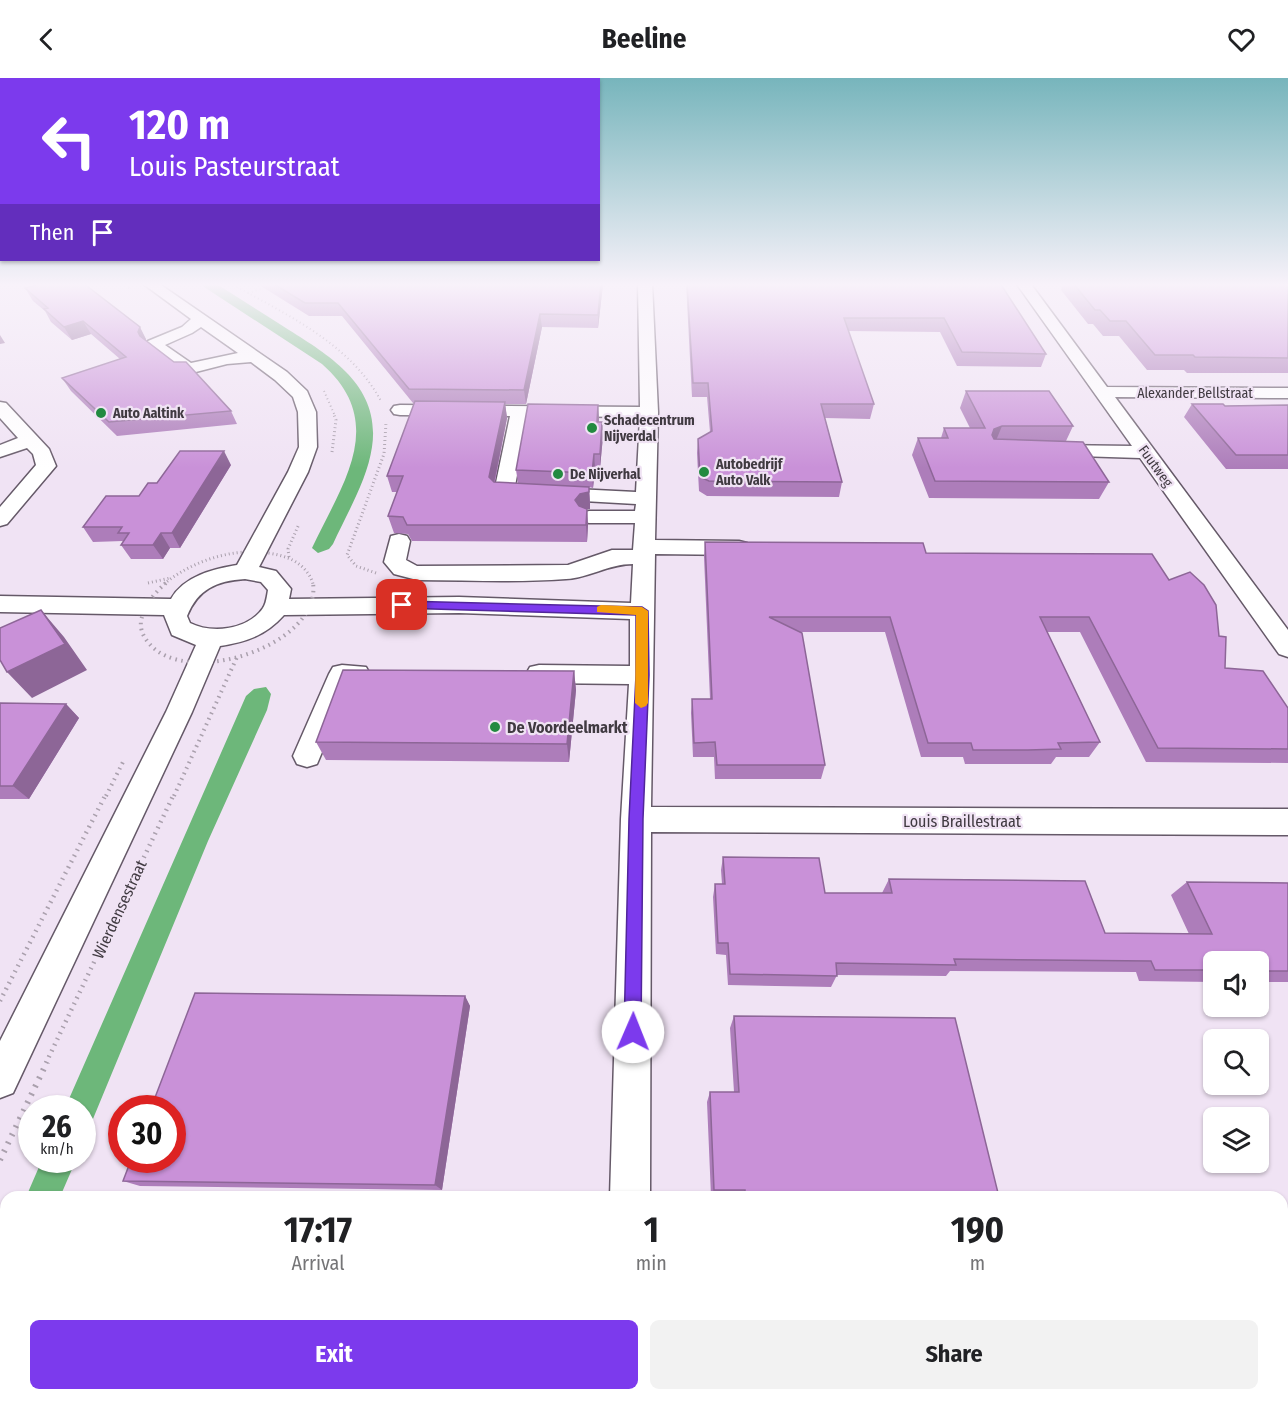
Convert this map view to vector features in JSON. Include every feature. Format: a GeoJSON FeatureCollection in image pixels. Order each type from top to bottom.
{"type":"FeatureCollection","features":[{"type":"Feature","properties":{"kind":"street"},"geometry":{"type":"LineString","coordinates":[[155,345],[188,369],[227,359],[254,357]]}},
{"type":"Feature","properties":{"kind":"street"},"geometry":{"type":"LineString","coordinates":[[237,345],[296,388],[303,401],[309,424],[308,447],[298,472],[245,572]]}},
{"type":"Feature","properties":{"kind":"street"},"geometry":{"type":"LineString","coordinates":[[630,1191],[636,819],[649,412],[647,345]]}},
{"type":"Feature","properties":{"kind":"street","name":"Fuutweg"},"geometry":{"type":"LineString","coordinates":[[1068,345],[1288,648]]}},
{"type":"Feature","properties":{"kind":"street","name":"Alexander Bellstraat"},"geometry":{"type":"LineString","coordinates":[[1102,392],[1288,393]]}},
{"type":"Feature","properties":{"kind":"street"},"geometry":{"type":"LineString","coordinates":[[0,407],[42,453],[46,466],[0,520]]}},
{"type":"Feature","properties":{"kind":"street"},"geometry":{"type":"LineString","coordinates":[[520,411],[504,492],[646,507]]}},
{"type":"Feature","properties":{"kind":"street"},"geometry":{"type":"LineString","coordinates":[[392,412],[649,412]]}},
{"type":"Feature","properties":{"kind":"street"},"geometry":{"type":"LineString","coordinates":[[0,451],[30,440]]}},
{"type":"Feature","properties":{"kind":"street"},"geometry":{"type":"LineString","coordinates":[[1030,451],[1145,452]]}},
{"type":"Feature","properties":{"kind":"street"},"geometry":{"type":"LineString","coordinates":[[589,517],[646,507]]}},
{"type":"Feature","properties":{"kind":"street"},"geometry":{"type":"LineString","coordinates":[[399,541],[395,562],[402,569],[417,573],[568,572],[589,567],[612,557]]}},
{"type":"Feature","properties":{"kind":"street"},"geometry":{"type":"LineString","coordinates":[[416,558],[612,557],[644,552],[761,548]]}},
{"type":"Feature","properties":{"kind":"street"},"geometry":{"type":"LineString","coordinates":[[257,573],[276,582],[280,589],[278,606],[270,616],[248,631],[190,657],[192,636],[182,631],[177,624],[177,607],[188,593],[204,582],[224,574],[257,573]]}},
{"type":"Feature","properties":{"kind":"street"},"geometry":{"type":"LineString","coordinates":[[0,604],[177,607]]}},
{"type":"Feature","properties":{"kind":"street"},"geometry":{"type":"LineString","coordinates":[[28,628],[46,604]]}},
{"type":"Feature","properties":{"kind":"street"},"geometry":{"type":"LineString","coordinates":[[278,606],[459,605],[642,611]]}},
{"type":"Feature","properties":{"kind":"street","name":"Wierdensestraat"},"geometry":{"type":"LineString","coordinates":[[0,1080],[190,657]]}},
{"type":"Feature","properties":{"kind":"street"},"geometry":{"type":"LineString","coordinates":[[308,756],[342,674],[377,674]]}},
{"type":"Feature","properties":{"kind":"street"},"geometry":{"type":"LineString","coordinates":[[515,674],[642,675]]}},
{"type":"Feature","properties":{"kind":"street","name":"Louis Braillestraat"},"geometry":{"type":"LineString","coordinates":[[636,819],[1288,822]]}},
{"type":"Feature","properties":{"kind":"path"},"geometry":{"type":"LineString","coordinates":[[327,345],[351,360],[367,375],[382,405]]}},
{"type":"Feature","properties":{"kind":"path"},"geometry":{"type":"LineString","coordinates":[[379,574],[356,566],[347,555],[384,454],[392,412]]}},
{"type":"Feature","properties":{"kind":"path"},"geometry":{"type":"LineString","coordinates":[[225,555],[229,548]]}},
{"type":"Feature","properties":{"kind":"path"},"geometry":{"type":"LineString","coordinates":[[256,551],[279,554],[303,565],[314,584],[310,607],[286,634],[268,645],[237,657],[190,657],[150,647],[142,636],[141,622],[146,605],[166,582],[180,572],[225,555],[256,551]]}},
{"type":"Feature","properties":{"kind":"path","name":"Wierdensestraat"},"geometry":{"type":"LineString","coordinates":[[0,1160],[206,728],[237,657]]}},
{"type":"Feature","properties":{"kind":"path"},"geometry":{"type":"LineString","coordinates":[[0,1001],[128,753]]}},
{"type":"Feature","properties":{"kind":"shaded area"},"geometry":{"type":"Polygon","coordinates":[[[293,345],[312,345],[337,363],[350,376],[369,407],[373,426],[369,460],[356,497],[333,544],[329,549],[318,553],[312,548],[346,477],[353,454],[356,431],[353,409],[342,386],[322,364],[293,345]]]}},
{"type":"Feature","properties":{"kind":"shaded area"},"geometry":{"type":"Polygon","coordinates":[[[266,687],[271,694],[267,710],[208,841],[96,1112],[96,1095],[71,1095],[246,696],[254,689],[266,687]]]}},
{"type":"Feature","properties":{"kind":"shaded area"},"geometry":{"type":"Polygon","coordinates":[[[36,1173],[70,1173],[63,1191],[29,1191],[36,1173]]]}},
{"type":"Feature","properties":{"kind":"building"},"geometry":{"type":"Polygon","coordinates":[[[111,345],[151,345],[174,362],[186,362],[231,411],[109,422],[62,378],[126,357],[111,345]]]}},
{"type":"Feature","properties":{"kind":"building"},"geometry":{"type":"Polygon","coordinates":[[[372,345],[534,345],[524,390],[409,389],[372,345]]]}},
{"type":"Feature","properties":{"kind":"building"},"geometry":{"type":"Polygon","coordinates":[[[691,345],[853,345],[874,404],[821,404],[842,482],[709,481],[700,477],[698,439],[712,431],[708,383],[693,383],[691,345]]]}},
{"type":"Feature","properties":{"kind":"building"},"geometry":{"type":"Polygon","coordinates":[[[958,345],[1040,345],[1046,354],[962,352],[958,345]]]}},
{"type":"Feature","properties":{"kind":"building"},"geometry":{"type":"Polygon","coordinates":[[[1146,345],[1288,345],[1288,358],[1155,355],[1146,345]]]}},
{"type":"Feature","properties":{"kind":"building"},"geometry":{"type":"Polygon","coordinates":[[[966,391],[1049,391],[1073,426],[1002,426],[994,429],[992,435],[994,439],[1083,442],[1109,482],[935,481],[918,438],[948,438],[944,428],[985,428],[966,391]]]}},
{"type":"Feature","properties":{"kind":"building"},"geometry":{"type":"Polygon","coordinates":[[[415,401],[505,402],[489,477],[494,482],[589,487],[589,492],[580,494],[575,500],[579,506],[587,509],[586,525],[407,525],[403,517],[388,516],[403,476],[387,476],[415,401]]]}},
{"type":"Feature","properties":{"kind":"building"},"geometry":{"type":"Polygon","coordinates":[[[528,404],[598,405],[597,422],[602,422],[600,454],[594,454],[592,473],[516,470],[528,404]]]}},
{"type":"Feature","properties":{"kind":"building"},"geometry":{"type":"Polygon","coordinates":[[[1192,404],[1288,405],[1288,455],[1236,455],[1192,404]]]}},
{"type":"Feature","properties":{"kind":"building"},"geometry":{"type":"Polygon","coordinates":[[[180,451],[224,451],[172,533],[161,533],[153,545],[121,545],[129,533],[118,533],[122,527],[83,527],[106,496],[139,496],[148,483],[157,483],[180,451]]]}},
{"type":"Feature","properties":{"kind":"building"},"geometry":{"type":"Polygon","coordinates":[[[705,542],[923,543],[926,553],[1152,554],[1169,580],[1190,572],[1204,585],[1216,605],[1219,636],[1226,637],[1225,668],[1263,671],[1288,708],[1288,749],[1158,748],[1089,617],[1040,617],[1100,742],[1058,743],[1061,749],[1028,750],[973,750],[971,743],[928,743],[890,617],[769,617],[802,633],[825,765],[717,765],[715,742],[694,743],[692,699],[712,699],[705,542]]]}},
{"type":"Feature","properties":{"kind":"building"},"geometry":{"type":"Polygon","coordinates":[[[41,610],[65,644],[7,672],[0,660],[0,628],[41,610]]]}},
{"type":"Feature","properties":{"kind":"building"},"geometry":{"type":"Polygon","coordinates":[[[343,670],[574,671],[567,744],[316,742],[343,670]]]}},
{"type":"Feature","properties":{"kind":"building"},"geometry":{"type":"Polygon","coordinates":[[[0,703],[66,704],[13,786],[0,786],[0,703]]]}},
{"type":"Feature","properties":{"kind":"building"},"geometry":{"type":"Polygon","coordinates":[[[723,857],[819,858],[825,893],[892,893],[889,879],[1085,881],[1105,933],[1212,934],[1187,882],[1288,883],[1288,971],[1269,971],[1269,951],[1203,951],[1203,970],[1155,970],[1151,961],[954,959],[956,965],[836,963],[837,976],[730,974],[728,943],[718,943],[715,884],[725,884],[723,857]]]}},
{"type":"Feature","properties":{"kind":"building"},"geometry":{"type":"Polygon","coordinates":[[[195,993],[465,996],[435,1185],[123,1181],[126,1173],[186,1173],[186,1095],[156,1095],[195,993]]]}},
{"type":"Feature","properties":{"kind":"building"},"geometry":{"type":"Polygon","coordinates":[[[734,1016],[955,1018],[998,1191],[714,1190],[710,1092],[739,1092],[734,1016]]]}},
{"type":"Feature","properties":{"kind":"slow traffic"},"geometry":{"type":"LineString","coordinates":[[601,609],[642,611],[641,703]]}},
{"type":"Feature","properties":{"kind":"place","name":"Auto Aaltink"},"geometry":{"type":"Point","coordinates":[101,413]}},
{"type":"Feature","properties":{"kind":"place","name":"Schadecentrum Nijverdal"},"geometry":{"type":"Point","coordinates":[592,428]}},
{"type":"Feature","properties":{"kind":"place","name":"Autobedrijf Auto Valk"},"geometry":{"type":"Point","coordinates":[704,472]}},
{"type":"Feature","properties":{"kind":"place","name":"De Nijverhal"},"geometry":{"type":"Point","coordinates":[558,474]}},
{"type":"Feature","properties":{"kind":"place","name":"De Voordeelmarkt"},"geometry":{"type":"Point","coordinates":[495,727]}},
{"type":"Feature","properties":{"kind":"route"},"geometry":{"type":"LineString","coordinates":[[402,605],[642,611],[633,1032]]}}]}
